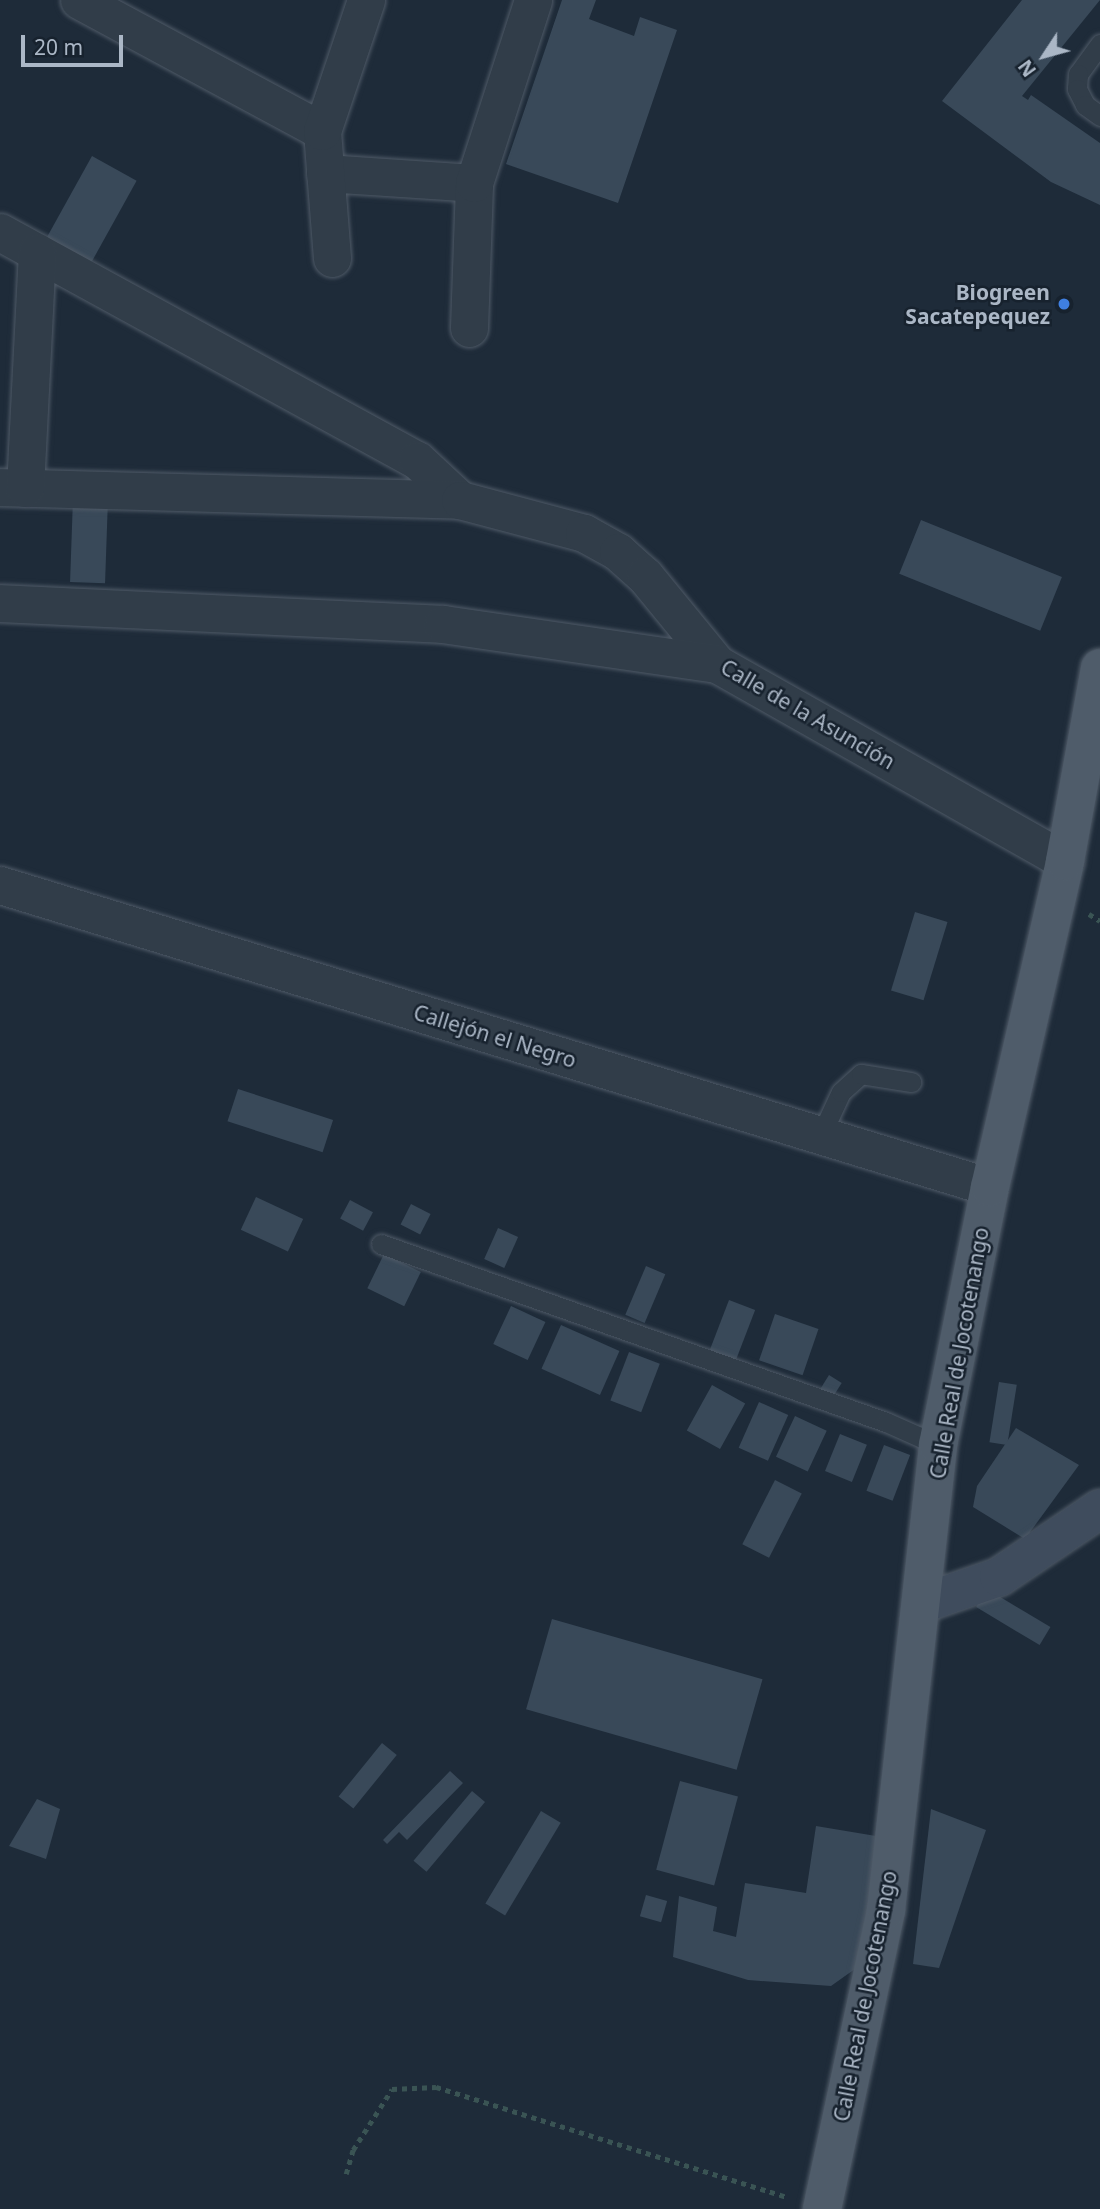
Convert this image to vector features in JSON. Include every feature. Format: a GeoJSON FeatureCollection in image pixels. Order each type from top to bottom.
{"type":"FeatureCollection","features":[{"type":"Feature","properties":{"kind":"main road","name":"Calle Real de Jocotenango"},"geometry":{"type":"LineString","coordinates":[[823,2208],[886,1910],[938,1445],[990,1187],[1065,861],[1100,668]]}},
{"type":"Feature","properties":{"kind":"street"},"geometry":{"type":"LineString","coordinates":[[79,0],[322,131]]}},
{"type":"Feature","properties":{"kind":"street"},"geometry":{"type":"LineString","coordinates":[[332,258],[322,131],[366,0]]}},
{"type":"Feature","properties":{"kind":"street"},"geometry":{"type":"LineString","coordinates":[[469,328],[474,183],[533,0]]}},
{"type":"Feature","properties":{"kind":"street"},"geometry":{"type":"LineString","coordinates":[[325,173],[474,183]]}},
{"type":"Feature","properties":{"kind":"street"},"geometry":{"type":"LineString","coordinates":[[0,232],[417,460],[460,500]]}},
{"type":"Feature","properties":{"kind":"street"},"geometry":{"type":"LineString","coordinates":[[37,252],[13,488],[460,500]]}},
{"type":"Feature","properties":{"kind":"street","name":"Calle de la Asunción"},"geometry":{"type":"LineString","coordinates":[[460,500],[584,533],[618,552],[645,576],[717,664],[1065,861]]}},
{"type":"Feature","properties":{"kind":"street"},"geometry":{"type":"LineString","coordinates":[[0,603],[443,624],[717,664]]}},
{"type":"Feature","properties":{"kind":"street","name":"Callejón el Negro"},"geometry":{"type":"LineString","coordinates":[[0,885],[990,1187]]}},
{"type":"Feature","properties":{"kind":"street"},"geometry":{"type":"LineString","coordinates":[[921,1604],[999,1577],[1100,1509]]}},
{"type":"Feature","properties":{"kind":"lane"},"geometry":{"type":"LineString","coordinates":[[1100,44],[1078,74],[1077,89],[1085,105],[1100,116]]}},
{"type":"Feature","properties":{"kind":"lane"},"geometry":{"type":"LineString","coordinates":[[821,1135],[841,1092],[861,1074],[911,1083]]}},
{"type":"Feature","properties":{"kind":"lane"},"geometry":{"type":"LineString","coordinates":[[381,1244],[886,1422],[938,1445]]}},
{"type":"Feature","properties":{"kind":"path"},"geometry":{"type":"LineString","coordinates":[[346,2174],[353,2150],[392,2089],[436,2087],[690,2169],[823,2208]]}},
{"type":"Feature","properties":{"kind":"building"},"geometry":{"type":"Polygon","coordinates":[[[562,0],[596,0],[589,19],[634,36],[640,17],[677,30],[618,203],[506,164],[562,0]]]}},
{"type":"Feature","properties":{"kind":"building"},"geometry":{"type":"Polygon","coordinates":[[[1022,0],[1100,0],[1022,96],[1028,100],[1031,95],[1100,143],[1100,205],[1051,182],[942,101],[1022,0]]]}},
{"type":"Feature","properties":{"kind":"building"},"geometry":{"type":"Polygon","coordinates":[[[92,156],[137,181],[92,262],[47,237],[92,156]]]}},
{"type":"Feature","properties":{"kind":"building"},"geometry":{"type":"Polygon","coordinates":[[[73,498],[108,499],[105,583],[70,582],[73,498]]]}},
{"type":"Feature","properties":{"kind":"building"},"geometry":{"type":"Polygon","coordinates":[[[921,520],[1062,577],[1040,631],[899,574],[921,520]]]}},
{"type":"Feature","properties":{"kind":"building"},"geometry":{"type":"Polygon","coordinates":[[[915,912],[948,922],[924,1000],[891,990],[915,912]]]}},
{"type":"Feature","properties":{"kind":"building"},"geometry":{"type":"Polygon","coordinates":[[[238,1089],[333,1120],[323,1152],[227,1121],[238,1089]]]}},
{"type":"Feature","properties":{"kind":"building"},"geometry":{"type":"Polygon","coordinates":[[[256,1197],[303,1219],[288,1252],[241,1230],[256,1197]]]}},
{"type":"Feature","properties":{"kind":"building"},"geometry":{"type":"Polygon","coordinates":[[[350,1200],[373,1212],[363,1231],[340,1219],[350,1200]]]}},
{"type":"Feature","properties":{"kind":"building"},"geometry":{"type":"Polygon","coordinates":[[[411,1204],[431,1214],[420,1234],[401,1224],[411,1204]]]}},
{"type":"Feature","properties":{"kind":"building"},"geometry":{"type":"Polygon","coordinates":[[[498,1228],[518,1237],[504,1268],[484,1259],[498,1228]]]}},
{"type":"Feature","properties":{"kind":"building"},"geometry":{"type":"Polygon","coordinates":[[[384,1254],[421,1272],[404,1306],[367,1288],[384,1254]]]}},
{"type":"Feature","properties":{"kind":"building"},"geometry":{"type":"Polygon","coordinates":[[[646,1266],[665,1274],[645,1323],[625,1315],[646,1266]]]}},
{"type":"Feature","properties":{"kind":"building"},"geometry":{"type":"Polygon","coordinates":[[[729,1300],[755,1310],[735,1362],[709,1352],[729,1300]]]}},
{"type":"Feature","properties":{"kind":"building"},"geometry":{"type":"Polygon","coordinates":[[[511,1306],[545,1322],[528,1360],[493,1344],[511,1306]]]}},
{"type":"Feature","properties":{"kind":"building"},"geometry":{"type":"Polygon","coordinates":[[[775,1314],[818,1329],[803,1375],[759,1360],[775,1314]]]}},
{"type":"Feature","properties":{"kind":"building"},"geometry":{"type":"Polygon","coordinates":[[[561,1325],[619,1351],[600,1395],[541,1369],[561,1325]]]}},
{"type":"Feature","properties":{"kind":"building"},"geometry":{"type":"Polygon","coordinates":[[[629,1352],[660,1364],[641,1412],[610,1401],[629,1352]]]}},
{"type":"Feature","properties":{"kind":"building"},"geometry":{"type":"Polygon","coordinates":[[[829,1375],[842,1383],[833,1397],[820,1389],[829,1375]]]}},
{"type":"Feature","properties":{"kind":"building"},"geometry":{"type":"Polygon","coordinates":[[[999,1382],[1017,1385],[1007,1445],[989,1442],[999,1382]]]}},
{"type":"Feature","properties":{"kind":"building"},"geometry":{"type":"Polygon","coordinates":[[[712,1385],[745,1403],[720,1449],[687,1430],[712,1385]]]}},
{"type":"Feature","properties":{"kind":"building"},"geometry":{"type":"Polygon","coordinates":[[[759,1402],[788,1415],[768,1461],[739,1448],[759,1402]]]}},
{"type":"Feature","properties":{"kind":"building"},"geometry":{"type":"Polygon","coordinates":[[[795,1416],[827,1431],[808,1472],[776,1457],[795,1416]]]}},
{"type":"Feature","properties":{"kind":"building"},"geometry":{"type":"Polygon","coordinates":[[[1016,1428],[1079,1465],[1025,1539],[973,1507],[977,1486],[1016,1428]]]}},
{"type":"Feature","properties":{"kind":"building"},"geometry":{"type":"Polygon","coordinates":[[[840,1434],[867,1445],[852,1482],[825,1471],[840,1434]]]}},
{"type":"Feature","properties":{"kind":"building"},"geometry":{"type":"Polygon","coordinates":[[[884,1445],[910,1455],[893,1501],[866,1491],[884,1445]]]}},
{"type":"Feature","properties":{"kind":"building"},"geometry":{"type":"Polygon","coordinates":[[[775,1480],[802,1494],[769,1558],[742,1544],[775,1480]]]}},
{"type":"Feature","properties":{"kind":"building"},"geometry":{"type":"Polygon","coordinates":[[[987,1589],[1050,1627],[1040,1645],[976,1607],[987,1589]]]}},
{"type":"Feature","properties":{"kind":"building"},"geometry":{"type":"Polygon","coordinates":[[[552,1619],[763,1679],[737,1770],[526,1709],[552,1619]]]}},
{"type":"Feature","properties":{"kind":"building"},"geometry":{"type":"Polygon","coordinates":[[[382,1743],[397,1755],[353,1809],[339,1797],[382,1743]]]}},
{"type":"Feature","properties":{"kind":"building"},"geometry":{"type":"Polygon","coordinates":[[[450,1771],[463,1783],[407,1840],[399,1832],[387,1844],[383,1840],[450,1771]]]}},
{"type":"Feature","properties":{"kind":"building"},"geometry":{"type":"Polygon","coordinates":[[[680,1781],[738,1797],[714,1885],[656,1870],[680,1781]]]}},
{"type":"Feature","properties":{"kind":"building"},"geometry":{"type":"Polygon","coordinates":[[[472,1791],[485,1802],[427,1872],[414,1861],[472,1791]]]}},
{"type":"Feature","properties":{"kind":"building"},"geometry":{"type":"Polygon","coordinates":[[[37,1799],[60,1809],[46,1859],[9,1846],[37,1799]]]}},
{"type":"Feature","properties":{"kind":"building"},"geometry":{"type":"Polygon","coordinates":[[[931,1809],[986,1830],[939,1968],[913,1964],[931,1809]]]}},
{"type":"Feature","properties":{"kind":"building"},"geometry":{"type":"Polygon","coordinates":[[[541,1811],[561,1823],[505,1915],[485,1904],[541,1811]]]}},
{"type":"Feature","properties":{"kind":"building"},"geometry":{"type":"Polygon","coordinates":[[[816,1826],[876,1836],[869,1959],[831,1986],[748,1980],[673,1957],[679,1896],[717,1907],[713,1931],[736,1937],[745,1883],[806,1893],[816,1826]]]}},
{"type":"Feature","properties":{"kind":"building"},"geometry":{"type":"Polygon","coordinates":[[[646,1895],[667,1901],[661,1922],[640,1916],[646,1895]]]}},
{"type":"Feature","properties":{"kind":"place","name":"Biogreen Sacatepequez"},"geometry":{"type":"Point","coordinates":[1064,304]}}]}
